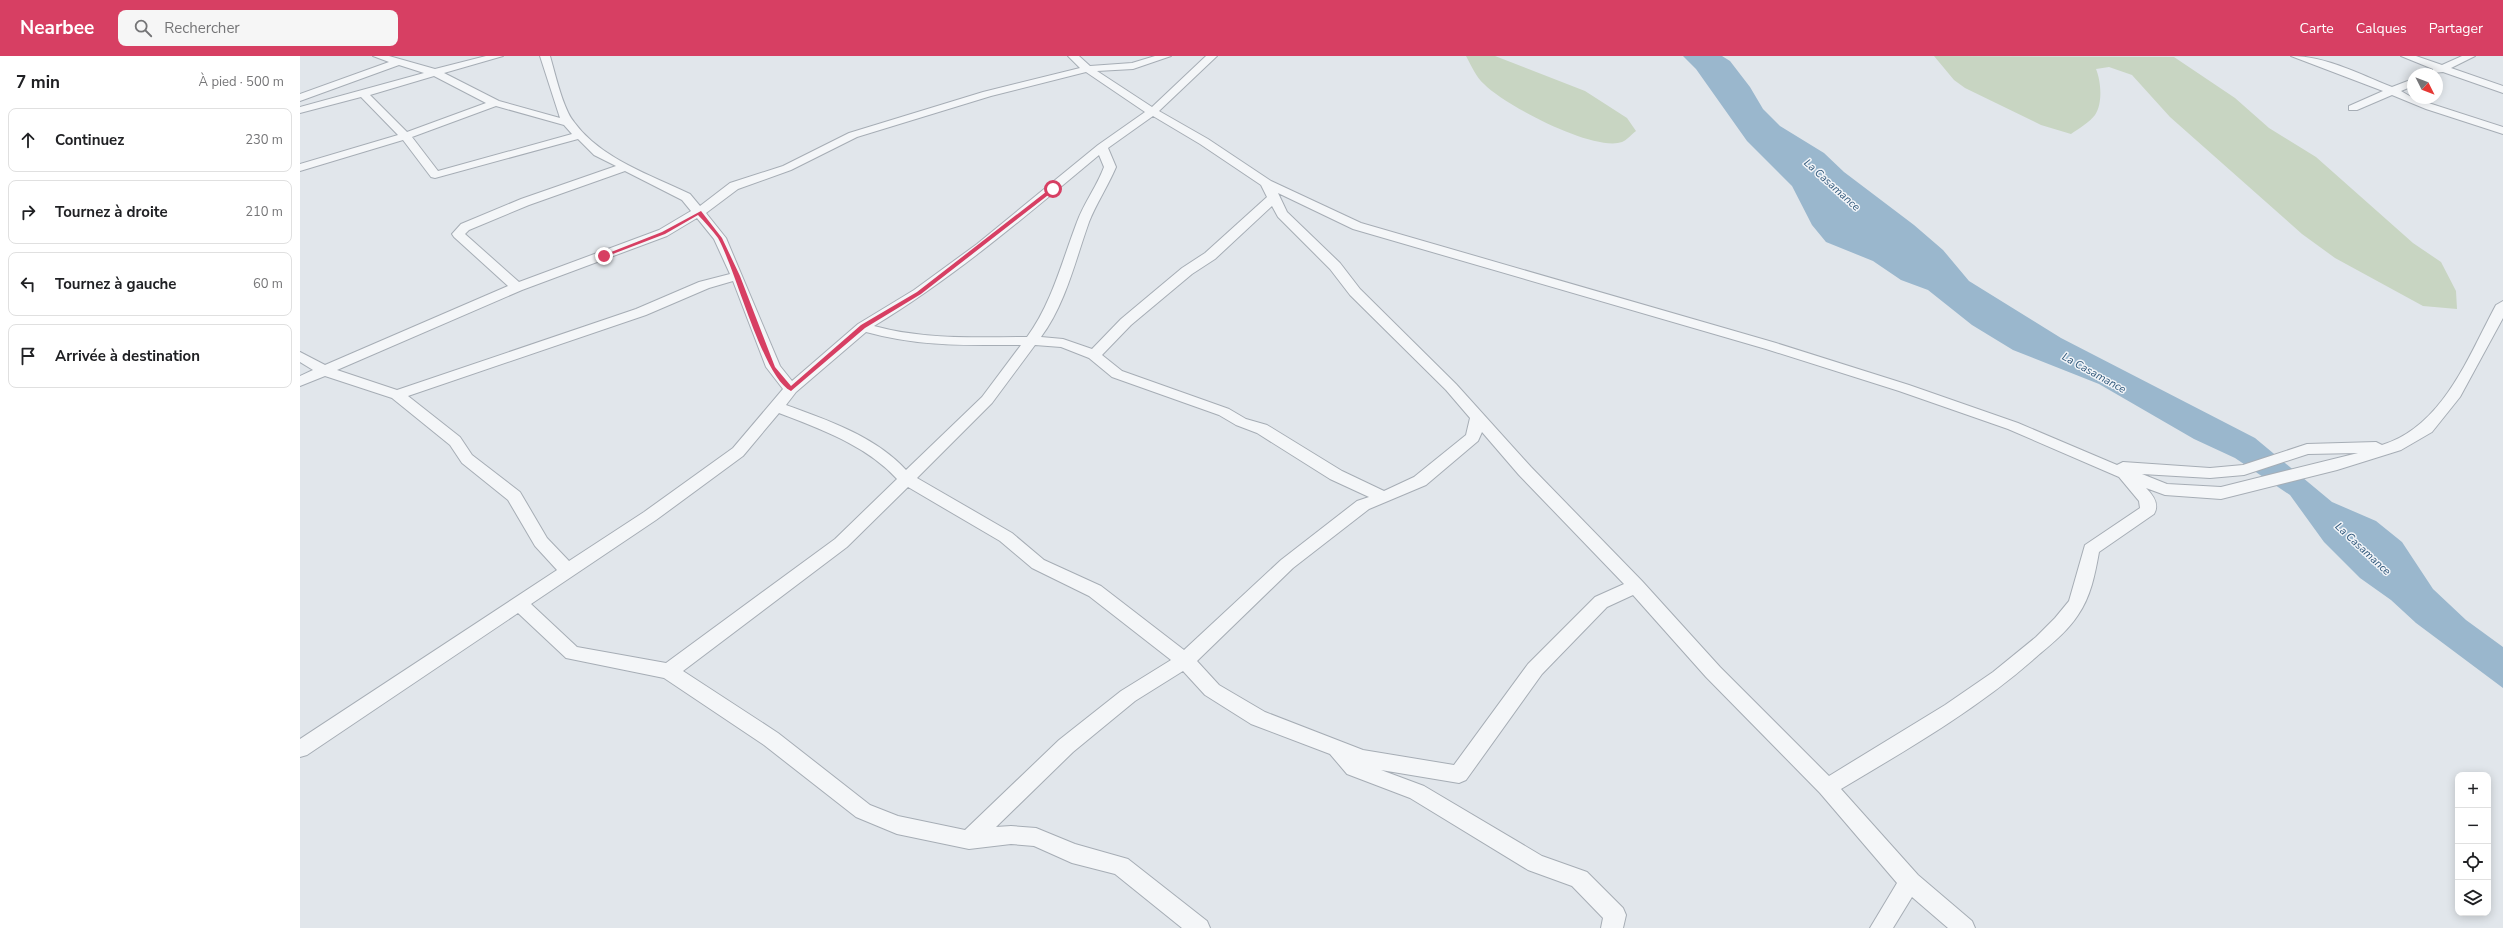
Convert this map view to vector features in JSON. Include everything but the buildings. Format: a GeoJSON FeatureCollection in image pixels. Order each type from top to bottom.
{"type":"FeatureCollection","features":[{"type":"Feature","properties":{"kind":"street"},"geometry":{"type":"LineString","coordinates":[[378,56],[433,72],[495,103],[568,123]]}},
{"type":"Feature","properties":{"kind":"street"},"geometry":{"type":"LineString","coordinates":[[300,110],[364,94],[433,72],[498,56]]}},
{"type":"Feature","properties":{"kind":"street"},"geometry":{"type":"LineString","coordinates":[[545,56],[552,82],[568,123],[598,153],[625,168],[686,197],[720,238],[738,276],[773,367],[791,389]]}},
{"type":"Feature","properties":{"kind":"street"},"geometry":{"type":"LineString","coordinates":[[1073,56],[1087,69],[1126,97],[1226,155],[1270,189],[1319,211],[1358,226],[1771,346],[1896,385],[2007,424],[2097,463],[2120,470],[2165,489],[2221,493],[2326,468],[2396,446],[2427,428],[2455,394],[2466,378],[2503,305]]}},
{"type":"Feature","properties":{"kind":"street"},"geometry":{"type":"LineString","coordinates":[[300,381],[517,287],[663,233],[699,212],[734,186],[786,168],[853,136],[987,94],[1087,69],[1133,66],[1166,56]]}},
{"type":"Feature","properties":{"kind":"street"},"geometry":{"type":"LineString","coordinates":[[300,749],[650,516],[738,452],[791,389],[863,327],[919,293],[958,264],[1102,147],[1152,112],[1212,56]]}},
{"type":"Feature","properties":{"kind":"street"},"geometry":{"type":"LineString","coordinates":[[2296,56],[2331,66],[2394,90],[2430,107],[2503,131]]}},
{"type":"Feature","properties":{"kind":"street"},"geometry":{"type":"LineString","coordinates":[[2406,56],[2439,68]]}},
{"type":"Feature","properties":{"kind":"street"},"geometry":{"type":"LineString","coordinates":[[2443,69],[2470,56]]}},
{"type":"Feature","properties":{"kind":"street"},"geometry":{"type":"LineString","coordinates":[[300,99],[399,62]]}},
{"type":"Feature","properties":{"kind":"street"},"geometry":{"type":"LineString","coordinates":[[2443,69],[2503,90]]}},
{"type":"Feature","properties":{"kind":"street"},"geometry":{"type":"LineString","coordinates":[[2353,108],[2407,85]]}},
{"type":"Feature","properties":{"kind":"street"},"geometry":{"type":"LineString","coordinates":[[364,94],[406,136],[435,175],[580,135]]}},
{"type":"Feature","properties":{"kind":"street"},"geometry":{"type":"LineString","coordinates":[[300,99],[311,107]]}},
{"type":"Feature","properties":{"kind":"street"},"geometry":{"type":"LineString","coordinates":[[300,168],[406,136],[495,103]]}},
{"type":"Feature","properties":{"kind":"street"},"geometry":{"type":"LineString","coordinates":[[669,671],[779,591],[841,543],[987,400],[1045,322],[1063,281],[1084,220],[1110,167],[1102,147]]}},
{"type":"Feature","properties":{"kind":"street"},"geometry":{"type":"LineString","coordinates":[[517,287],[458,234],[465,227],[525,202],[625,168]]}},
{"type":"Feature","properties":{"kind":"street"},"geometry":{"type":"LineString","coordinates":[[1094,355],[1126,322],[1187,271],[1210,256],[1270,189]]}},
{"type":"Feature","properties":{"kind":"street"},"geometry":{"type":"LineString","coordinates":[[1270,189],[1282,214],[1335,266],[1355,292],[1478,418],[1525,471],[1636,586],[1713,672],[1827,787],[1910,882],[1964,928]]}},
{"type":"Feature","properties":{"kind":"street"},"geometry":{"type":"LineString","coordinates":[[397,395],[640,312],[704,285],[738,276]]}},
{"type":"Feature","properties":{"kind":"street"},"geometry":{"type":"LineString","coordinates":[[863,327],[896,336],[932,341],[1032,341],[1063,344],[1094,355],[1117,374],[1224,412],[1241,422],[1262,428],[1324,468],[1384,498]]}},
{"type":"Feature","properties":{"kind":"street"},"geometry":{"type":"LineString","coordinates":[[300,356],[325,371],[397,395],[455,441],[467,459],[514,496],[541,542],[568,570]]}},
{"type":"Feature","properties":{"kind":"street"},"geometry":{"type":"LineString","coordinates":[[777,407],[833,429],[883,459],[899,470],[906,479],[1006,537],[1038,564],[1095,592],[1185,661],[1212,690],[1258,718],[1362,758],[1460,774],[1535,669],[1601,602],[1636,586]]}},
{"type":"Feature","properties":{"kind":"street"},"geometry":{"type":"LineString","coordinates":[[969,840],[1066,746],[1128,696],[1185,661],[1287,564],[1363,505],[1384,498],[1420,480],[1473,437],[1478,418]]}},
{"type":"Feature","properties":{"kind":"street"},"geometry":{"type":"LineString","coordinates":[[2120,470],[2210,473],[2244,470],[2307,449],[2396,446]]}},
{"type":"Feature","properties":{"kind":"street"},"geometry":{"type":"LineString","coordinates":[[1827,787],[1933,725],[1988,688],[2038,646],[2072,610],[2083,584],[2091,549],[2148,510],[2147,500],[2120,470]]}},
{"type":"Feature","properties":{"kind":"street"},"geometry":{"type":"LineString","coordinates":[[518,603],[572,653],[669,671],[771,740],[863,811],[897,825],[969,840],[1011,835],[1036,837],[1072,853],[1121,866],[1199,928]]}},
{"type":"Feature","properties":{"kind":"street"},"geometry":{"type":"LineString","coordinates":[[1335,748],[1354,768],[1417,792],[1535,863],[1579,879],[1615,915],[1612,928]]}},
{"type":"Feature","properties":{"kind":"street"},"geometry":{"type":"LineString","coordinates":[[1881,928],[1910,882]]}},
{"type":"Feature","properties":{"kind":"green space"},"geometry":{"type":"Polygon","coordinates":[[[1466,56],[1495,56],[1585,91],[1627,118],[1636,131],[1622,142],[1609,143],[1591,140],[1571,134],[1550,125],[1510,103],[1484,84],[1474,71],[1466,56]]]}},
{"type":"Feature","properties":{"kind":"green space"},"geometry":{"type":"Polygon","coordinates":[[[1934,56],[2174,57],[2235,98],[2269,128],[2316,157],[2413,243],[2441,262],[2456,291],[2457,309],[2423,306],[2335,258],[2302,234],[2170,117],[2132,75],[2109,67],[2096,69],[2100,92],[2098,110],[2090,120],[2071,134],[2041,125],[1965,88],[1954,80],[1934,56]]]}},
{"type":"Feature","properties":{"kind":"water","name":"La Casamance"},"geometry":{"type":"Polygon","coordinates":[[[1683,56],[1722,56],[1730,61],[1750,87],[1763,109],[1780,126],[1824,153],[1844,172],[1914,225],[1943,250],[1969,281],[2061,338],[2255,438],[2332,502],[2376,521],[2402,542],[2433,589],[2466,620],[2503,647],[2503,688],[2416,623],[2391,600],[2360,578],[2324,542],[2290,495],[2235,458],[2194,439],[2099,384],[2013,350],[1972,325],[1928,290],[1901,280],[1873,261],[1826,242],[1812,225],[1792,186],[1747,141],[1696,69],[1683,56]]]}},
{"type":"Feature","properties":{"kind":"route"},"geometry":{"type":"LineString","coordinates":[[604,256],[663,233],[699,212],[720,238],[738,276],[751,314],[773,367],[791,389],[863,327],[919,293],[981,247],[1053,189]]}}]}
